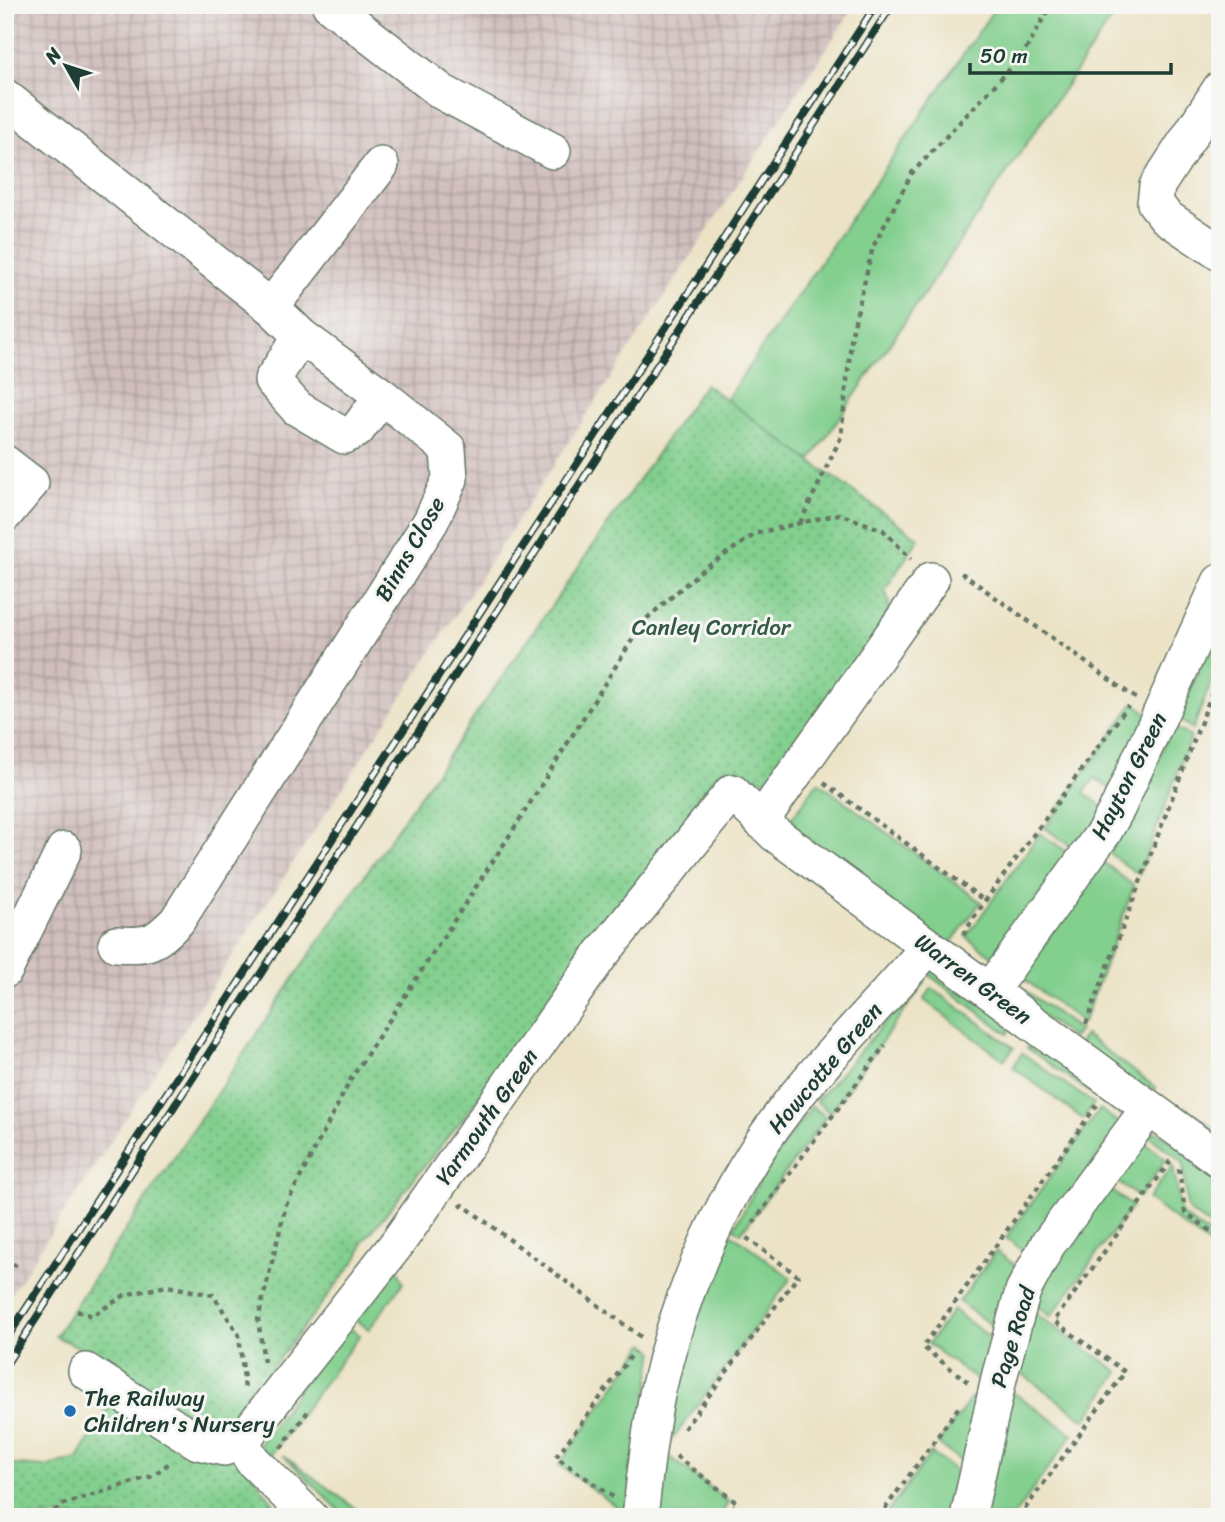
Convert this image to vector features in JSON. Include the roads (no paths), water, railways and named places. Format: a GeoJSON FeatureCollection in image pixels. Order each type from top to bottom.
{"type":"FeatureCollection","features":[{"type":"Feature","properties":{"kind":"street"},"geometry":{"type":"LineString","coordinates":[[330,5],[442,92],[553,151]]}},
{"type":"Feature","properties":{"kind":"street"},"geometry":{"type":"LineString","coordinates":[[1220,89],[1157,186],[1155,203],[1166,217],[1220,253]]}},
{"type":"Feature","properties":{"kind":"street","name":"Binns Close"},"geometry":{"type":"LineString","coordinates":[[5,97],[271,307],[300,336],[448,449],[450,479],[431,521],[177,921],[159,939],[141,946],[116,944]]}},
{"type":"Feature","properties":{"kind":"street"},"geometry":{"type":"LineString","coordinates":[[271,307],[381,165]]}},
{"type":"Feature","properties":{"kind":"street"},"geometry":{"type":"LineString","coordinates":[[300,336],[272,380],[297,408],[344,436],[357,430],[382,396]]}},
{"type":"Feature","properties":{"kind":"street"},"geometry":{"type":"LineString","coordinates":[[5,463],[31,483],[5,514]]}},
{"type":"Feature","properties":{"kind":"street"},"geometry":{"type":"LineString","coordinates":[[761,821],[943,582]]}},
{"type":"Feature","properties":{"kind":"street","name":"Hayton Green"},"geometry":{"type":"LineString","coordinates":[[990,991],[1104,832],[1118,807],[1220,582]]}},
{"type":"Feature","properties":{"kind":"street","name":"Warren Green"},"geometry":{"type":"LineString","coordinates":[[732,792],[775,835],[1220,1160]]}},
{"type":"Feature","properties":{"kind":"street","name":"Yarmouth Green"},"geometry":{"type":"LineString","coordinates":[[241,1442],[258,1401],[396,1245],[600,956],[732,792]]}},
{"type":"Feature","properties":{"kind":"street"},"geometry":{"type":"LineString","coordinates":[[7,961],[64,850]]}},
{"type":"Feature","properties":{"kind":"street","name":"Howcotte Green"},"geometry":{"type":"LineString","coordinates":[[629,1508],[681,1310],[696,1271],[745,1170],[790,1104],[835,1050],[937,953]]}},
{"type":"Feature","properties":{"kind":"street","name":"Page Road"},"geometry":{"type":"LineString","coordinates":[[968,1517],[1000,1374],[1023,1291],[1048,1244],[1149,1108]]}},
{"type":"Feature","properties":{"kind":"street"},"geometry":{"type":"LineString","coordinates":[[86,1371],[198,1442],[224,1448],[241,1442],[298,1512]]}},
{"type":"Feature","properties":{"kind":"railway"},"geometry":{"type":"LineString","coordinates":[[5,1341],[876,5]]}},
{"type":"Feature","properties":{"kind":"railway"},"geometry":{"type":"LineString","coordinates":[[5,1366],[892,5]]}},
{"type":"Feature","properties":{"kind":"place","name":"The Railway Children's Nursery"},"geometry":{"type":"Point","coordinates":[70,1411]}},
{"type":"Feature","properties":{"kind":"park label","name":"Canley Corridor"},"geometry":{"type":"Point","coordinates":[711,627]}}]}
